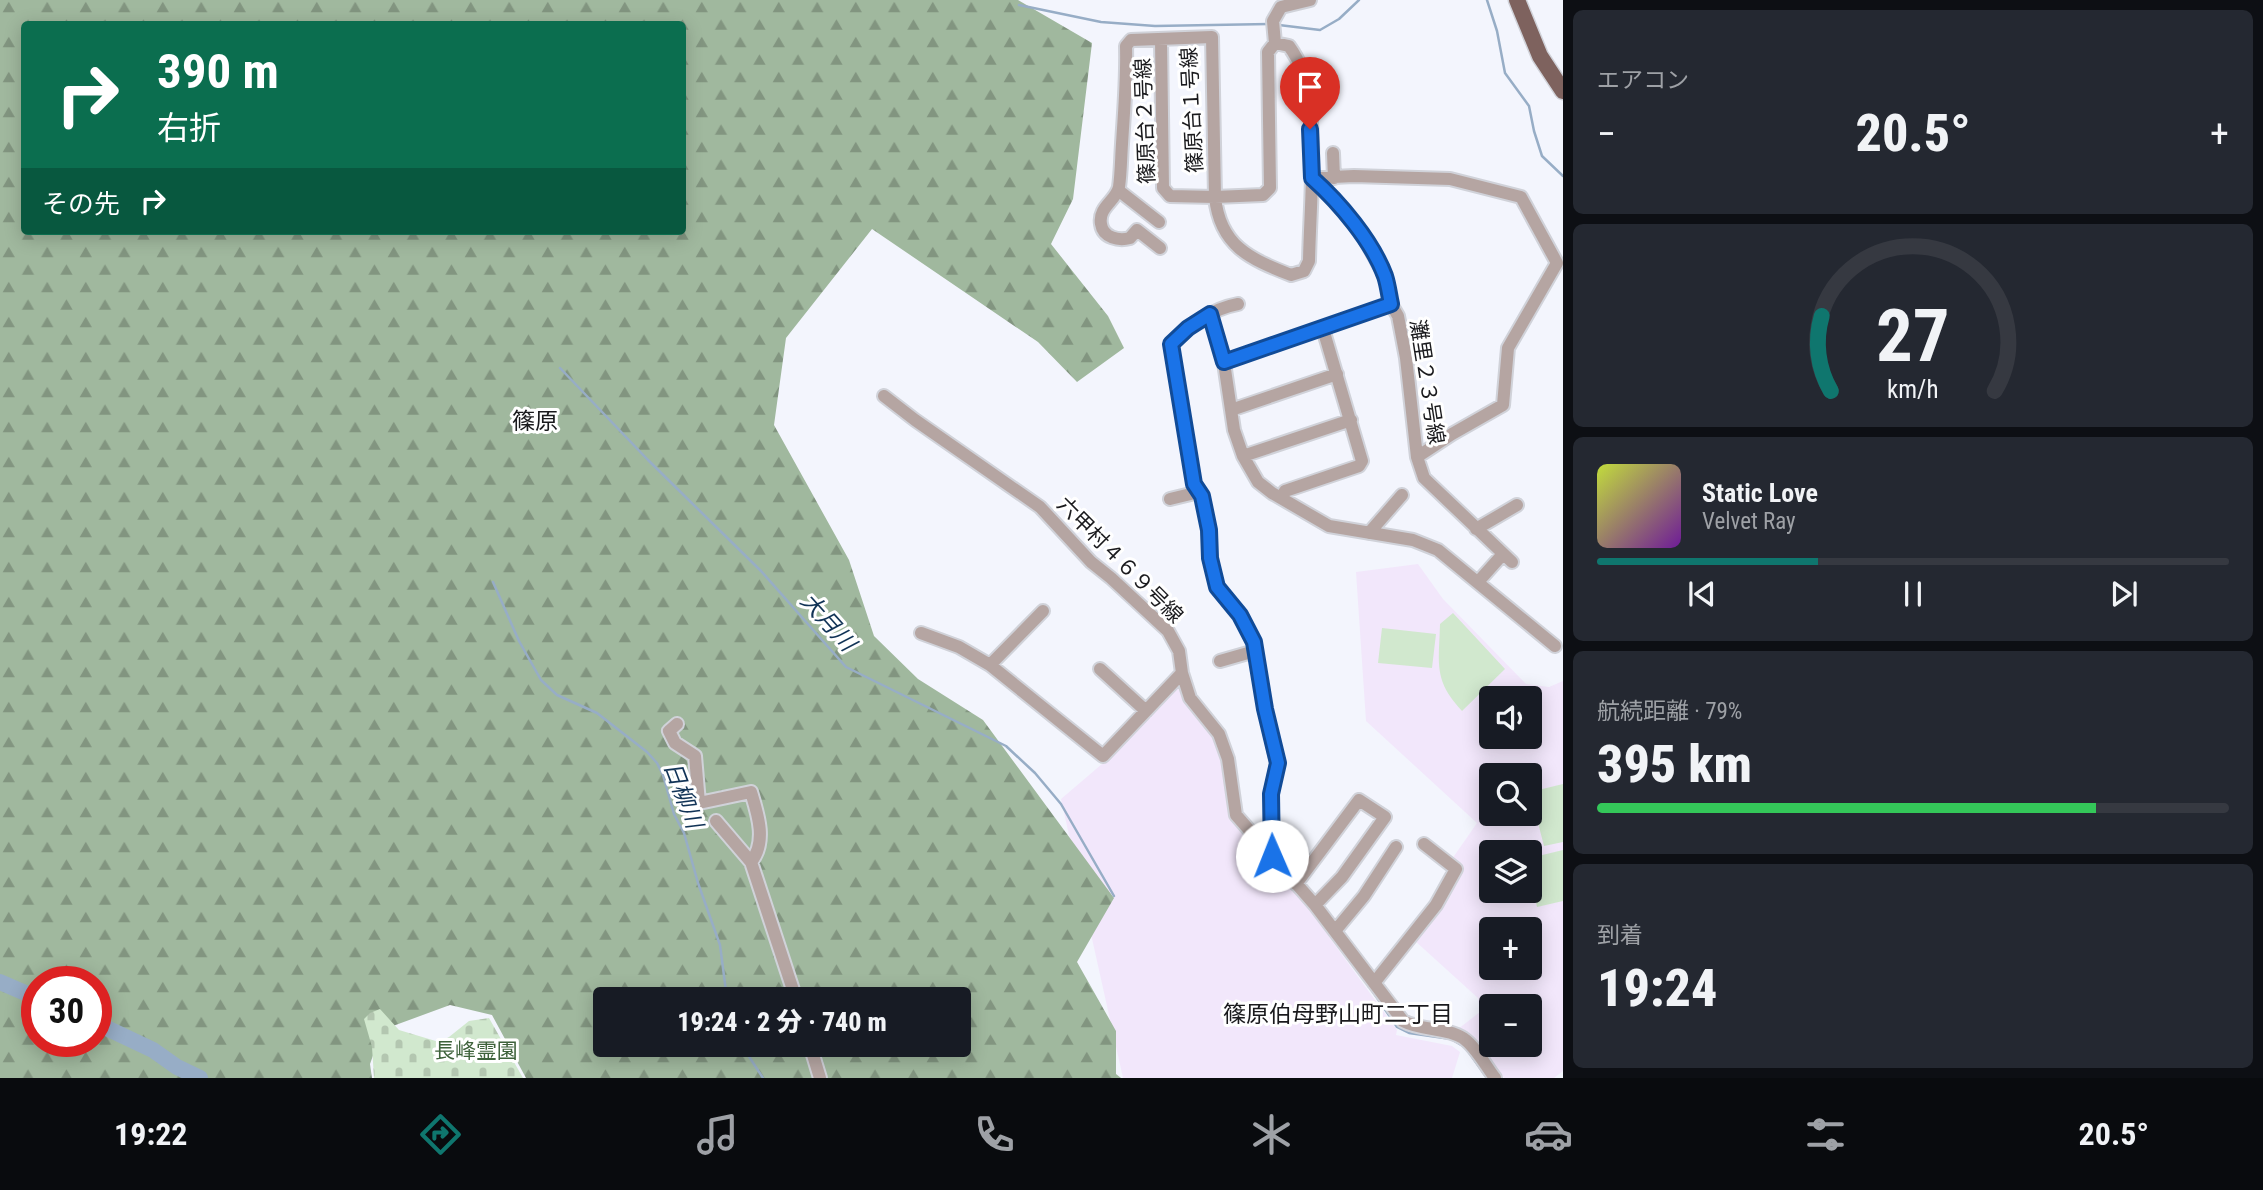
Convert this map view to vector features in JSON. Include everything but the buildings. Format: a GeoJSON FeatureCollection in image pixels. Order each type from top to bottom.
{"type":"FeatureCollection","features":[{"type":"Feature","properties":{"kind":"main road"},"geometry":{"type":"LineString","coordinates":[[1517,0],[1540,55],[1563,91]]}},
{"type":"Feature","properties":{"kind":"street"},"geometry":{"type":"LineString","coordinates":[[1215,197],[1220,223],[1232,242],[1262,264],[1292,275],[1304,271],[1309,261],[1312,178],[1310,104],[1301,68],[1289,46],[1273,37],[1281,7],[1310,0]]}},
{"type":"Feature","properties":{"kind":"street","name":"篠原台１号線"},"geometry":{"type":"LineString","coordinates":[[1118,191],[1127,79],[1126,46],[1131,40],[1212,37],[1215,197],[1263,195],[1270,188],[1273,37]]}},
{"type":"Feature","properties":{"kind":"street","name":"篠原台２号線"},"geometry":{"type":"LineString","coordinates":[[1161,40],[1163,188],[1170,196],[1215,197]]}},
{"type":"Feature","properties":{"kind":"street"},"geometry":{"type":"LineString","coordinates":[[1333,153],[1334,178]]}},
{"type":"Feature","properties":{"kind":"street"},"geometry":{"type":"LineString","coordinates":[[1312,178],[1354,176],[1450,179],[1521,197],[1560,264]]}},
{"type":"Feature","properties":{"kind":"street","name":"灘里２３号線"},"geometry":{"type":"LineString","coordinates":[[1312,178],[1328,192],[1362,234],[1385,276],[1391,304],[1398,316],[1405,351],[1417,457],[1503,405],[1508,348],[1560,264]]}},
{"type":"Feature","properties":{"kind":"street"},"geometry":{"type":"LineString","coordinates":[[1158,222],[1118,191],[1100,215],[1102,230],[1107,235],[1122,240],[1130,238],[1137,230],[1160,248]]}},
{"type":"Feature","properties":{"kind":"street"},"geometry":{"type":"LineString","coordinates":[[1238,304],[1226,306],[1210,314],[1188,328],[1171,344],[1194,484],[1202,496],[1209,530],[1210,558],[1217,587],[1240,615],[1254,642],[1278,763],[1271,794],[1272,856]]}},
{"type":"Feature","properties":{"kind":"street"},"geometry":{"type":"LineString","coordinates":[[1224,362],[1391,304]]}},
{"type":"Feature","properties":{"kind":"street"},"geometry":{"type":"LineString","coordinates":[[1210,314],[1224,362],[1234,430],[1258,481],[1329,526],[1413,540],[1438,550],[1555,646]]}},
{"type":"Feature","properties":{"kind":"street"},"geometry":{"type":"LineString","coordinates":[[1281,498],[1285,491],[1359,466],[1362,461],[1323,329]]}},
{"type":"Feature","properties":{"kind":"street"},"geometry":{"type":"LineString","coordinates":[[1231,410],[1337,374]]}},
{"type":"Feature","properties":{"kind":"street","name":"六甲村４６９号線"},"geometry":{"type":"LineString","coordinates":[[884,396],[1040,508],[1091,562],[1168,631],[1179,651],[1190,698],[1219,734],[1228,759],[1236,815],[1315,905],[1403,1021],[1413,1027],[1463,1038],[1495,1078]]}},
{"type":"Feature","properties":{"kind":"street"},"geometry":{"type":"LineString","coordinates":[[1244,456],[1350,420]]}},
{"type":"Feature","properties":{"kind":"street"},"geometry":{"type":"LineString","coordinates":[[1417,457],[1424,478],[1508,558],[1478,582]]}},
{"type":"Feature","properties":{"kind":"street"},"geometry":{"type":"LineString","coordinates":[[1170,499],[1199,492]]}},
{"type":"Feature","properties":{"kind":"street"},"geometry":{"type":"LineString","coordinates":[[1369,533],[1402,495]]}},
{"type":"Feature","properties":{"kind":"street"},"geometry":{"type":"LineString","coordinates":[[1476,529],[1517,505]]}},
{"type":"Feature","properties":{"kind":"street"},"geometry":{"type":"LineString","coordinates":[[990,665],[1043,611]]}},
{"type":"Feature","properties":{"kind":"street"},"geometry":{"type":"LineString","coordinates":[[921,633],[959,648],[990,665],[1103,756],[1182,673]]}},
{"type":"Feature","properties":{"kind":"street"},"geometry":{"type":"LineString","coordinates":[[1220,661],[1255,651]]}},
{"type":"Feature","properties":{"kind":"street"},"geometry":{"type":"LineString","coordinates":[[1100,669],[1146,711]]}},
{"type":"Feature","properties":{"kind":"street"},"geometry":{"type":"LineString","coordinates":[[677,724],[669,731],[675,743],[695,756],[699,803],[751,792],[760,820],[759,852],[751,862]]}},
{"type":"Feature","properties":{"kind":"street"},"geometry":{"type":"LineString","coordinates":[[1296,884],[1359,800],[1385,817],[1342,877],[1315,905]]}},
{"type":"Feature","properties":{"kind":"street"},"geometry":{"type":"LineString","coordinates":[[716,821],[751,862],[792,987]]}},
{"type":"Feature","properties":{"kind":"street"},"geometry":{"type":"LineString","coordinates":[[1374,983],[1436,905],[1456,869],[1424,844]]}},
{"type":"Feature","properties":{"kind":"street"},"geometry":{"type":"LineString","coordinates":[[1335,931],[1364,897],[1396,847]]}},
{"type":"Feature","properties":{"kind":"street"},"geometry":{"type":"LineString","coordinates":[[814,1057],[820,1078]]}},
{"type":"Feature","properties":{"kind":"shaded area"},"geometry":{"type":"Polygon","coordinates":[[[1418,564],[1443,599],[1526,684],[1541,686],[1479,686],[1479,749],[1542,749],[1542,686],[1549,687],[1563,681],[1563,1071],[1554,1078],[1504,1078],[1488,1057],[1542,1057],[1542,994],[1479,994],[1479,1005],[1478,998],[1414,940],[1440,905],[1462,867],[1452,859],[1477,823],[1366,721],[1356,572],[1418,564]]]}},
{"type":"Feature","properties":{"kind":"shaded area"},"geometry":{"type":"Polygon","coordinates":[[[1179,687],[1187,702],[1214,734],[1223,760],[1230,819],[1240,827],[1332,933],[1329,937],[1397,1030],[1396,1035],[1452,1046],[1460,1052],[1452,1078],[1123,1078],[1061,799],[1102,764],[1172,689],[1179,687]]]}},
{"type":"Feature","properties":{"kind":"shaded area"},"geometry":{"type":"Polygon","coordinates":[[[1479,1013],[1479,1045],[1474,1038],[1458,1029],[1479,1013]]]}},
{"type":"Feature","properties":{"kind":"green space"},"geometry":{"type":"Polygon","coordinates":[[[0,0],[1018,0],[1092,43],[1073,199],[1051,244],[1108,316],[1124,348],[1077,382],[1038,342],[872,229],[786,338],[774,425],[849,560],[874,636],[918,679],[983,720],[1114,898],[1077,962],[1116,1031],[1116,1074],[1121,1078],[526,1078],[492,1015],[450,1005],[382,1030],[370,1064],[372,1078],[0,1078],[0,0]]]}},
{"type":"Feature","properties":{"kind":"green space"},"geometry":{"type":"Polygon","coordinates":[[[1453,613],[1505,669],[1488,686],[1479,686],[1479,694],[1462,711],[1442,680],[1439,661],[1440,624],[1453,613]]]}},
{"type":"Feature","properties":{"kind":"green space"},"geometry":{"type":"Polygon","coordinates":[[[1382,628],[1436,634],[1432,668],[1378,663],[1382,628]]]}},
{"type":"Feature","properties":{"kind":"green space"},"geometry":{"type":"Polygon","coordinates":[[[1563,784],[1563,842],[1544,846],[1539,826],[1542,826],[1542,789],[1563,784]]]}},
{"type":"Feature","properties":{"kind":"green space"},"geometry":{"type":"Polygon","coordinates":[[[1563,850],[1563,901],[1537,907],[1536,903],[1542,903],[1542,855],[1563,850]]]}},
{"type":"Feature","properties":{"kind":"green space","name":"長峰霊園"},"geometry":{"type":"Polygon","coordinates":[[[380,1009],[399,1030],[439,1042],[469,1021],[489,1018],[523,1078],[374,1078],[372,1047],[364,1019],[380,1009]]]}},
{"type":"Feature","properties":{"kind":"waterway"},"geometry":{"type":"LineString","coordinates":[[1279,25],[1320,30],[1339,19],[1359,0]]}},
{"type":"Feature","properties":{"kind":"waterway"},"geometry":{"type":"LineString","coordinates":[[1487,0],[1497,31],[1505,73],[1529,106],[1542,156],[1563,176]]}},
{"type":"Feature","properties":{"kind":"waterway"},"geometry":{"type":"LineString","coordinates":[[1019,5],[1101,22],[1155,26],[1269,24]]}},
{"type":"Feature","properties":{"kind":"waterway","name":"大月川"},"geometry":{"type":"LineString","coordinates":[[560,368],[648,460],[761,571],[846,667],[1006,746],[1035,773],[1061,804],[1114,896]]}},
{"type":"Feature","properties":{"kind":"waterway","name":"日柳川"},"geometry":{"type":"LineString","coordinates":[[493,582],[519,641],[541,680],[557,695],[597,713],[657,763],[674,814],[684,833],[720,945],[725,987]]}},
{"type":"Feature","properties":{"kind":"waterway"},"geometry":{"type":"LineString","coordinates":[[0,982],[21,991]]}},
{"type":"Feature","properties":{"kind":"waterway","name":"大月川"},"geometry":{"type":"LineString","coordinates":[[1369,986],[1397,1027],[1409,1033],[1451,1039],[1463,1046]]}},
{"type":"Feature","properties":{"kind":"waterway"},"geometry":{"type":"LineString","coordinates":[[112,1031],[153,1050],[177,1067],[200,1078]]}},
{"type":"Feature","properties":{"kind":"waterway","name":"大月川"},"geometry":{"type":"LineString","coordinates":[[1468,1051],[1487,1078]]}},
{"type":"Feature","properties":{"kind":"waterway","name":"日柳川"},"geometry":{"type":"LineString","coordinates":[[749,1057],[763,1078]]}},
{"type":"Feature","properties":{"kind":"district","name":"篠原"},"geometry":{"type":"Point","coordinates":[535,421]}},
{"type":"Feature","properties":{"kind":"district","name":"篠原伯母野山町二丁目"},"geometry":{"type":"Point","coordinates":[1338,1014]}},
{"type":"Feature","properties":{"kind":"route"},"geometry":{"type":"LineString","coordinates":[[1272,856],[1271,794],[1278,763],[1265,709],[1254,642],[1240,615],[1217,587],[1210,558],[1209,530],[1202,496],[1194,484],[1171,344],[1188,328],[1210,314],[1224,362],[1391,304],[1385,276],[1362,234],[1328,192],[1312,178],[1310,129]]}}]}
